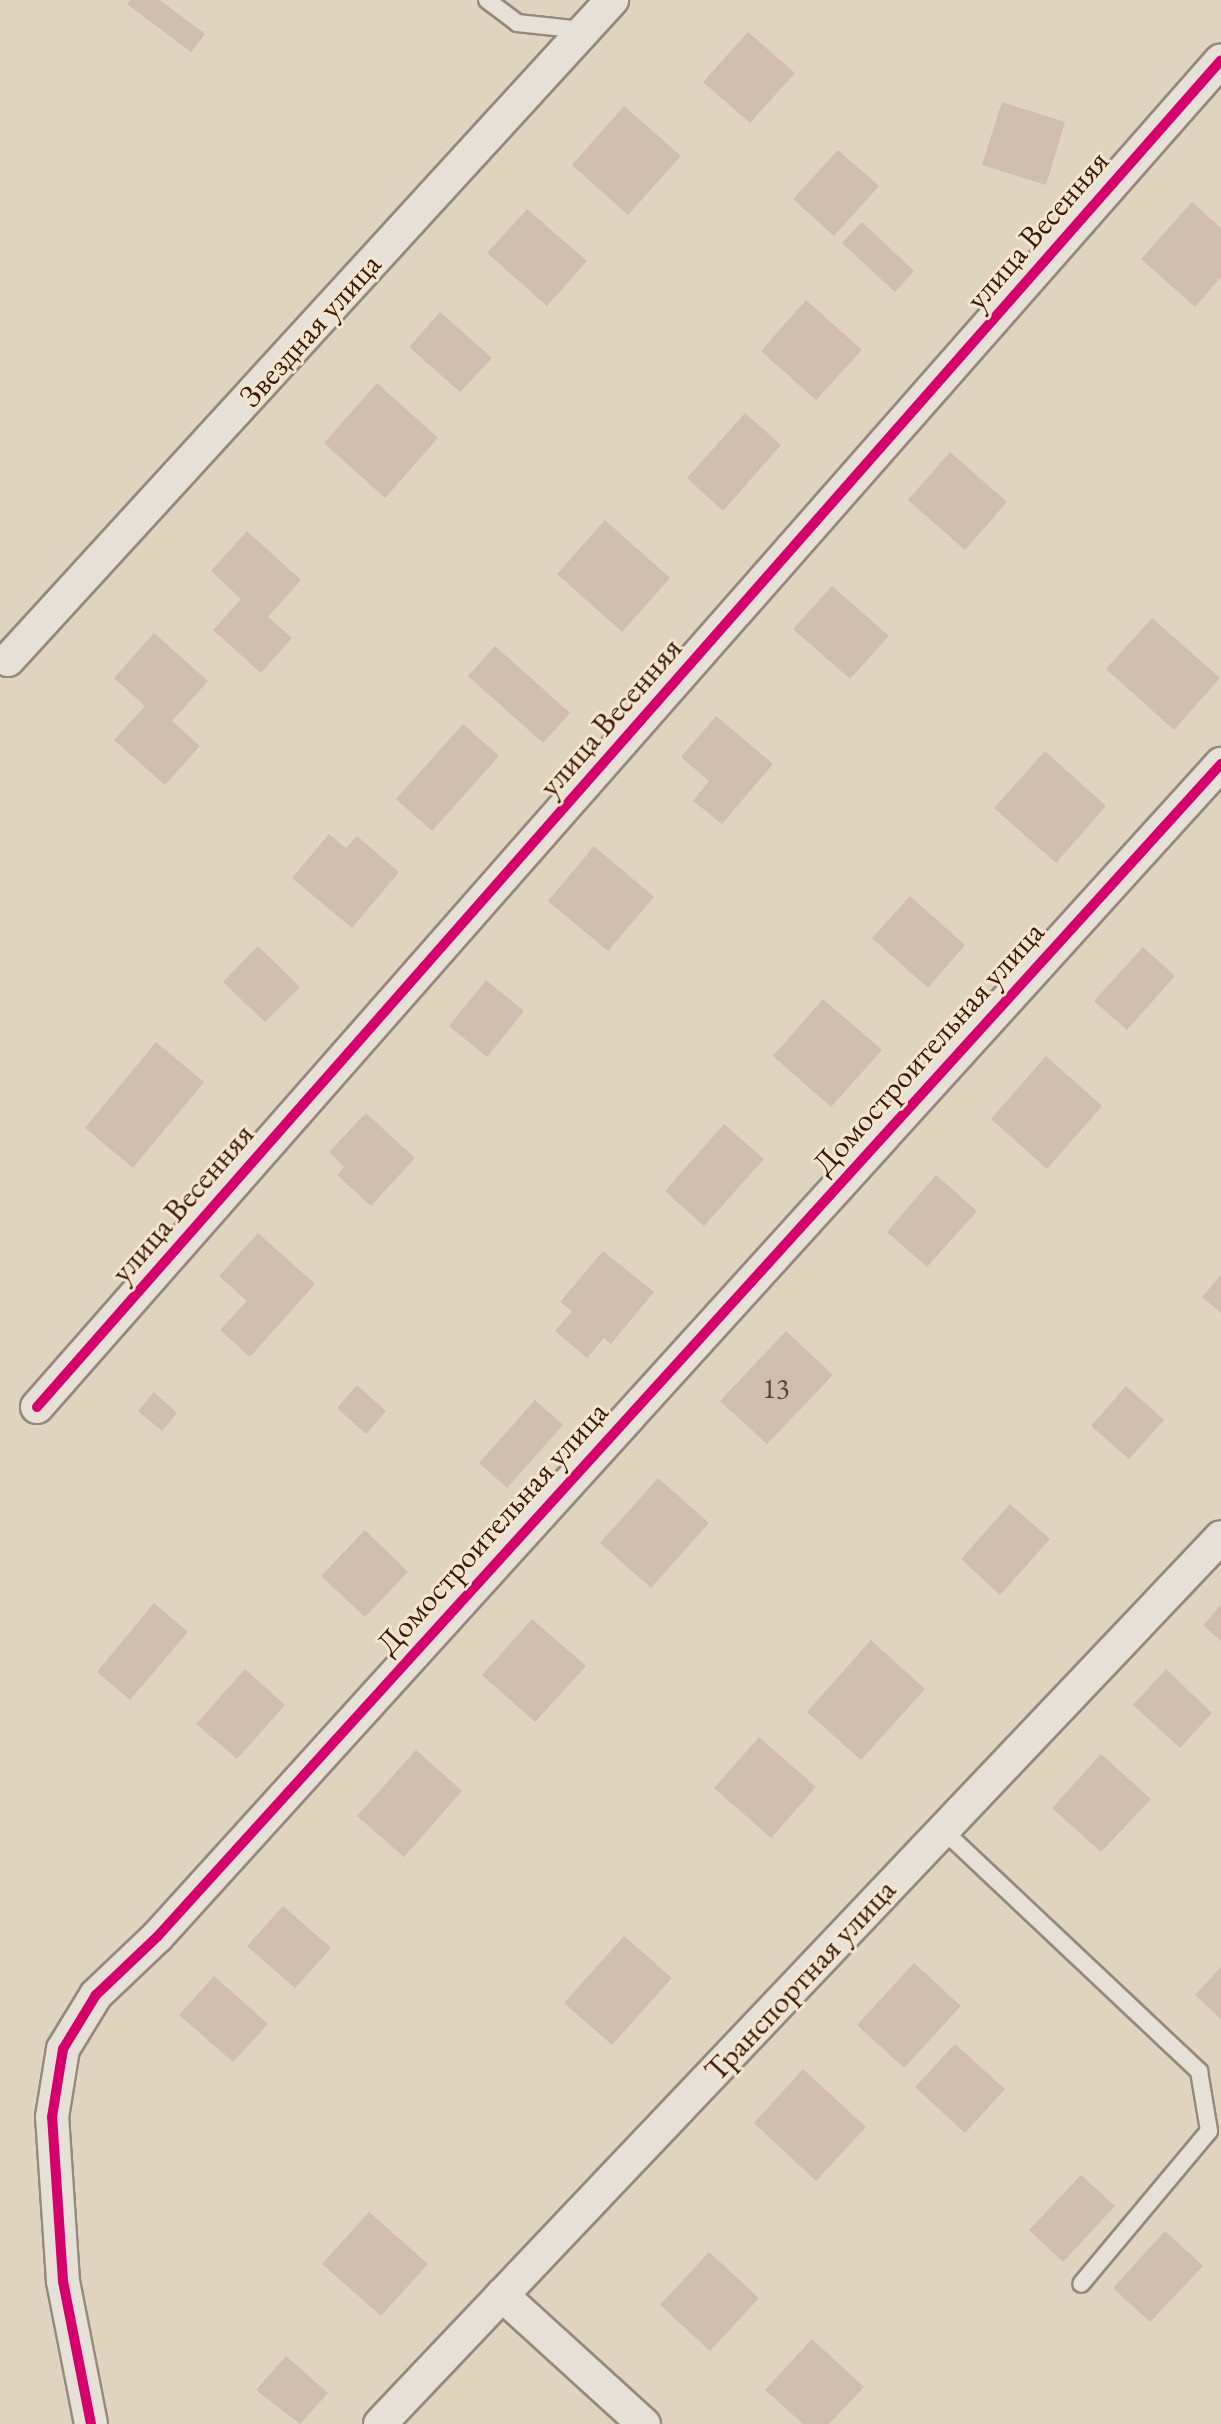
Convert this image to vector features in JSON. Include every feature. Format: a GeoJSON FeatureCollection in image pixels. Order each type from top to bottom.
{"type":"FeatureCollection","features":[{"type":"Feature","properties":{"kind":"street","name":"Звездная улица"},"geometry":{"type":"LineString","coordinates":[[8,660],[612,0]]}},
{"type":"Feature","properties":{"kind":"street","name":"улица Весенняя"},"geometry":{"type":"LineString","coordinates":[[37,1407],[1221,60]]}},
{"type":"Feature","properties":{"kind":"street","name":"Домостроительная улица"},"geometry":{"type":"LineString","coordinates":[[91,2424],[63,2281],[52,2117],[63,2049],[96,1995],[157,1937],[1221,764]]}},
{"type":"Feature","properties":{"kind":"street","name":"Транспортная улица"},"geometry":{"type":"LineString","coordinates":[[380,2424],[1221,1537]]}},
{"type":"Feature","properties":{"kind":"street"},"geometry":{"type":"LineString","coordinates":[[502,2295],[644,2424]]}},
{"type":"Feature","properties":{"kind":"lane"},"geometry":{"type":"LineString","coordinates":[[487,0],[517,23],[585,30]]}},
{"type":"Feature","properties":{"kind":"lane"},"geometry":{"type":"LineString","coordinates":[[943,1830],[1199,2071],[1209,2131],[1081,2284]]}},
{"type":"Feature","properties":{"kind":"building"},"geometry":{"type":"Polygon","coordinates":[[[130,0],[160,0],[205,34],[191,52],[127,4],[130,0]]]}},
{"type":"Feature","properties":{"kind":"building"},"geometry":{"type":"Polygon","coordinates":[[[748,32],[795,73],[750,123],[703,82],[748,32]]]}},
{"type":"Feature","properties":{"kind":"building"},"geometry":{"type":"Polygon","coordinates":[[[1002,102],[1065,122],[1046,185],[982,165],[1002,102]]]}},
{"type":"Feature","properties":{"kind":"building"},"geometry":{"type":"Polygon","coordinates":[[[624,106],[681,156],[628,215],[572,165],[624,106]]]}},
{"type":"Feature","properties":{"kind":"building"},"geometry":{"type":"Polygon","coordinates":[[[838,150],[879,186],[834,236],[793,199],[838,150]]]}},
{"type":"Feature","properties":{"kind":"building"},"geometry":{"type":"Polygon","coordinates":[[[1192,202],[1221,228],[1221,277],[1195,307],[1141,259],[1192,202]]]}},
{"type":"Feature","properties":{"kind":"building"},"geometry":{"type":"Polygon","coordinates":[[[527,209],[587,261],[547,306],[487,253],[527,209]]]}},
{"type":"Feature","properties":{"kind":"building"},"geometry":{"type":"Polygon","coordinates":[[[862,222],[914,271],[895,292],[842,243],[862,222]]]}},
{"type":"Feature","properties":{"kind":"building"},"geometry":{"type":"Polygon","coordinates":[[[806,300],[862,350],[816,400],[761,351],[806,300]]]}},
{"type":"Feature","properties":{"kind":"building"},"geometry":{"type":"Polygon","coordinates":[[[440,312],[492,358],[460,392],[409,347],[440,312]]]}},
{"type":"Feature","properties":{"kind":"building"},"geometry":{"type":"Polygon","coordinates":[[[377,383],[438,438],[385,498],[324,443],[377,383]]]}},
{"type":"Feature","properties":{"kind":"building"},"geometry":{"type":"Polygon","coordinates":[[[745,413],[781,445],[723,511],[687,478],[745,413]]]}},
{"type":"Feature","properties":{"kind":"building"},"geometry":{"type":"Polygon","coordinates":[[[950,452],[1007,502],[965,550],[908,500],[950,452]]]}},
{"type":"Feature","properties":{"kind":"building"},"geometry":{"type":"Polygon","coordinates":[[[605,520],[670,578],[622,632],[557,574],[605,520]]]}},
{"type":"Feature","properties":{"kind":"building"},"geometry":{"type":"Polygon","coordinates":[[[247,531],[301,580],[268,617],[292,638],[261,673],[213,630],[241,599],[211,571],[247,531]]]}},
{"type":"Feature","properties":{"kind":"building"},"geometry":{"type":"Polygon","coordinates":[[[832,586],[889,636],[850,679],[793,629],[832,586]]]}},
{"type":"Feature","properties":{"kind":"building"},"geometry":{"type":"Polygon","coordinates":[[[1152,618],[1220,678],[1174,730],[1106,669],[1152,618]]]}},
{"type":"Feature","properties":{"kind":"building"},"geometry":{"type":"Polygon","coordinates":[[[154,633],[208,681],[172,721],[200,746],[165,785],[114,740],[145,706],[114,678],[154,633]]]}},
{"type":"Feature","properties":{"kind":"building"},"geometry":{"type":"Polygon","coordinates":[[[495,646],[570,713],[543,743],[468,676],[495,646]]]}},
{"type":"Feature","properties":{"kind":"building"},"geometry":{"type":"Polygon","coordinates":[[[716,716],[773,764],[722,824],[693,801],[709,781],[681,757],[716,716]]]}},
{"type":"Feature","properties":{"kind":"building"},"geometry":{"type":"Polygon","coordinates":[[[463,724],[499,756],[432,831],[396,799],[463,724]]]}},
{"type":"Feature","properties":{"kind":"building"},"geometry":{"type":"Polygon","coordinates":[[[1045,751],[1106,806],[1056,863],[994,808],[1045,751]]]}},
{"type":"Feature","properties":{"kind":"building"},"geometry":{"type":"Polygon","coordinates":[[[329,834],[346,848],[357,836],[399,872],[352,928],[292,878],[329,834]]]}},
{"type":"Feature","properties":{"kind":"building"},"geometry":{"type":"Polygon","coordinates":[[[594,846],[654,897],[608,951],[548,901],[594,846]]]}},
{"type":"Feature","properties":{"kind":"building"},"geometry":{"type":"Polygon","coordinates":[[[910,896],[965,945],[928,988],[872,938],[910,896]]]}},
{"type":"Feature","properties":{"kind":"building"},"geometry":{"type":"Polygon","coordinates":[[[258,946],[300,987],[265,1022],[223,982],[258,946]]]}},
{"type":"Feature","properties":{"kind":"building"},"geometry":{"type":"Polygon","coordinates":[[[1143,947],[1175,976],[1127,1030],[1094,1001],[1143,947]]]}},
{"type":"Feature","properties":{"kind":"building"},"geometry":{"type":"Polygon","coordinates":[[[486,980],[524,1011],[487,1057],[449,1026],[486,980]]]}},
{"type":"Feature","properties":{"kind":"building"},"geometry":{"type":"Polygon","coordinates":[[[823,999],[882,1050],[831,1107],[773,1056],[823,999]]]}},
{"type":"Feature","properties":{"kind":"building"},"geometry":{"type":"Polygon","coordinates":[[[156,1042],[204,1082],[133,1168],[85,1128],[156,1042]]]}},
{"type":"Feature","properties":{"kind":"building"},"geometry":{"type":"Polygon","coordinates":[[[1046,1056],[1102,1106],[1047,1169],[991,1119],[1046,1056]]]}},
{"type":"Feature","properties":{"kind":"building"},"geometry":{"type":"Polygon","coordinates":[[[366,1113],[415,1158],[371,1206],[337,1175],[344,1167],[329,1152],[366,1113]]]}},
{"type":"Feature","properties":{"kind":"building"},"geometry":{"type":"Polygon","coordinates":[[[724,1124],[764,1159],[704,1226],[665,1191],[724,1124]]]}},
{"type":"Feature","properties":{"kind":"building"},"geometry":{"type":"Polygon","coordinates":[[[936,1175],[977,1211],[927,1267],[887,1232],[936,1175]]]}},
{"type":"Feature","properties":{"kind":"building"},"geometry":{"type":"Polygon","coordinates":[[[258,1233],[315,1284],[250,1357],[220,1330],[247,1301],[219,1276],[258,1233]]]}},
{"type":"Feature","properties":{"kind":"building"},"geometry":{"type":"Polygon","coordinates":[[[603,1251],[654,1292],[611,1344],[604,1338],[587,1358],[555,1331],[572,1311],[560,1302],[603,1251]]]}},
{"type":"Feature","properties":{"kind":"building"},"geometry":{"type":"Polygon","coordinates":[[[1221,1275],[1221,1313],[1202,1297],[1221,1275]]]}},
{"type":"Feature","properties":{"kind":"building"},"geometry":{"type":"Polygon","coordinates":[[[786,1331],[833,1375],[767,1444],[720,1401],[786,1331]]]}},
{"type":"Feature","properties":{"kind":"building"},"geometry":{"type":"Polygon","coordinates":[[[357,1385],[386,1411],[366,1434],[337,1408],[357,1385]]]}},
{"type":"Feature","properties":{"kind":"building"},"geometry":{"type":"Polygon","coordinates":[[[1126,1386],[1164,1420],[1129,1459],[1091,1426],[1126,1386]]]}},
{"type":"Feature","properties":{"kind":"building"},"geometry":{"type":"Polygon","coordinates":[[[154,1392],[177,1413],[162,1431],[138,1411],[154,1392]]]}},
{"type":"Feature","properties":{"kind":"building"},"geometry":{"type":"Polygon","coordinates":[[[535,1400],[563,1425],[507,1488],[479,1463],[535,1400]]]}},
{"type":"Feature","properties":{"kind":"building"},"geometry":{"type":"Polygon","coordinates":[[[658,1478],[709,1523],[651,1588],[600,1543],[658,1478]]]}},
{"type":"Feature","properties":{"kind":"building"},"geometry":{"type":"Polygon","coordinates":[[[1010,1504],[1050,1539],[1000,1595],[961,1559],[1010,1504]]]}},
{"type":"Feature","properties":{"kind":"building"},"geometry":{"type":"Polygon","coordinates":[[[365,1530],[408,1572],[365,1617],[321,1576],[365,1530]]]}},
{"type":"Feature","properties":{"kind":"building"},"geometry":{"type":"Polygon","coordinates":[[[154,1603],[188,1632],[130,1700],[97,1672],[154,1603]]]}},
{"type":"Feature","properties":{"kind":"building"},"geometry":{"type":"Polygon","coordinates":[[[1221,1605],[1221,1641],[1203,1625],[1221,1605]]]}},
{"type":"Feature","properties":{"kind":"building"},"geometry":{"type":"Polygon","coordinates":[[[532,1619],[586,1666],[535,1722],[482,1675],[532,1619]]]}},
{"type":"Feature","properties":{"kind":"building"},"geometry":{"type":"Polygon","coordinates":[[[871,1640],[925,1689],[861,1760],[807,1712],[871,1640]]]}},
{"type":"Feature","properties":{"kind":"building"},"geometry":{"type":"Polygon","coordinates":[[[245,1669],[285,1705],[237,1759],[196,1724],[245,1669]]]}},
{"type":"Feature","properties":{"kind":"building"},"geometry":{"type":"Polygon","coordinates":[[[1166,1669],[1212,1713],[1180,1748],[1133,1705],[1166,1669]]]}},
{"type":"Feature","properties":{"kind":"building"},"geometry":{"type":"Polygon","coordinates":[[[759,1737],[816,1787],[771,1838],[714,1788],[759,1737]]]}},
{"type":"Feature","properties":{"kind":"building"},"geometry":{"type":"Polygon","coordinates":[[[416,1750],[462,1791],[404,1857],[357,1816],[416,1750]]]}},
{"type":"Feature","properties":{"kind":"building"},"geometry":{"type":"Polygon","coordinates":[[[1101,1754],[1151,1799],[1101,1852],[1052,1808],[1101,1754]]]}},
{"type":"Feature","properties":{"kind":"building"},"geometry":{"type":"Polygon","coordinates":[[[283,1906],[331,1948],[295,1988],[247,1946],[283,1906]]]}},
{"type":"Feature","properties":{"kind":"building"},"geometry":{"type":"Polygon","coordinates":[[[624,1936],[672,1978],[612,2045],[564,2003],[624,1936]]]}},
{"type":"Feature","properties":{"kind":"building"},"geometry":{"type":"Polygon","coordinates":[[[914,1963],[961,2006],[904,2068],[857,2025],[914,1963]]]}},
{"type":"Feature","properties":{"kind":"building"},"geometry":{"type":"Polygon","coordinates":[[[1221,1967],[1221,2019],[1195,1995],[1221,1967]]]}},
{"type":"Feature","properties":{"kind":"building"},"geometry":{"type":"Polygon","coordinates":[[[214,1976],[268,2024],[233,2062],[179,2015],[214,1976]]]}},
{"type":"Feature","properties":{"kind":"building"},"geometry":{"type":"Polygon","coordinates":[[[955,2044],[1005,2089],[965,2133],[915,2087],[955,2044]]]}},
{"type":"Feature","properties":{"kind":"building"},"geometry":{"type":"Polygon","coordinates":[[[803,2069],[866,2127],[816,2181],[754,2123],[803,2069]]]}},
{"type":"Feature","properties":{"kind":"building"},"geometry":{"type":"Polygon","coordinates":[[[1081,2175],[1115,2206],[1063,2262],[1029,2230],[1081,2175]]]}},
{"type":"Feature","properties":{"kind":"building"},"geometry":{"type":"Polygon","coordinates":[[[369,2212],[428,2264],[381,2316],[322,2264],[369,2212]]]}},
{"type":"Feature","properties":{"kind":"building"},"geometry":{"type":"Polygon","coordinates":[[[1165,2231],[1203,2266],[1150,2322],[1113,2288],[1165,2231]]]}},
{"type":"Feature","properties":{"kind":"building"},"geometry":{"type":"Polygon","coordinates":[[[709,2252],[759,2298],[710,2351],[660,2305],[709,2252]]]}},
{"type":"Feature","properties":{"kind":"building"},"geometry":{"type":"Polygon","coordinates":[[[812,2339],[864,2387],[829,2424],[803,2424],[765,2390],[812,2339]]]}},
{"type":"Feature","properties":{"kind":"building"},"geometry":{"type":"Polygon","coordinates":[[[286,2356],[328,2393],[300,2424],[256,2390],[286,2356]]]}},
{"type":"Feature","properties":{"kind":"cycle path"},"geometry":{"type":"LineString","coordinates":[[37,1407],[1221,60]]}},
{"type":"Feature","properties":{"kind":"cycle path"},"geometry":{"type":"LineString","coordinates":[[91,2424],[63,2281],[52,2117],[63,2049],[96,1995],[157,1937],[1221,764]]}}]}
